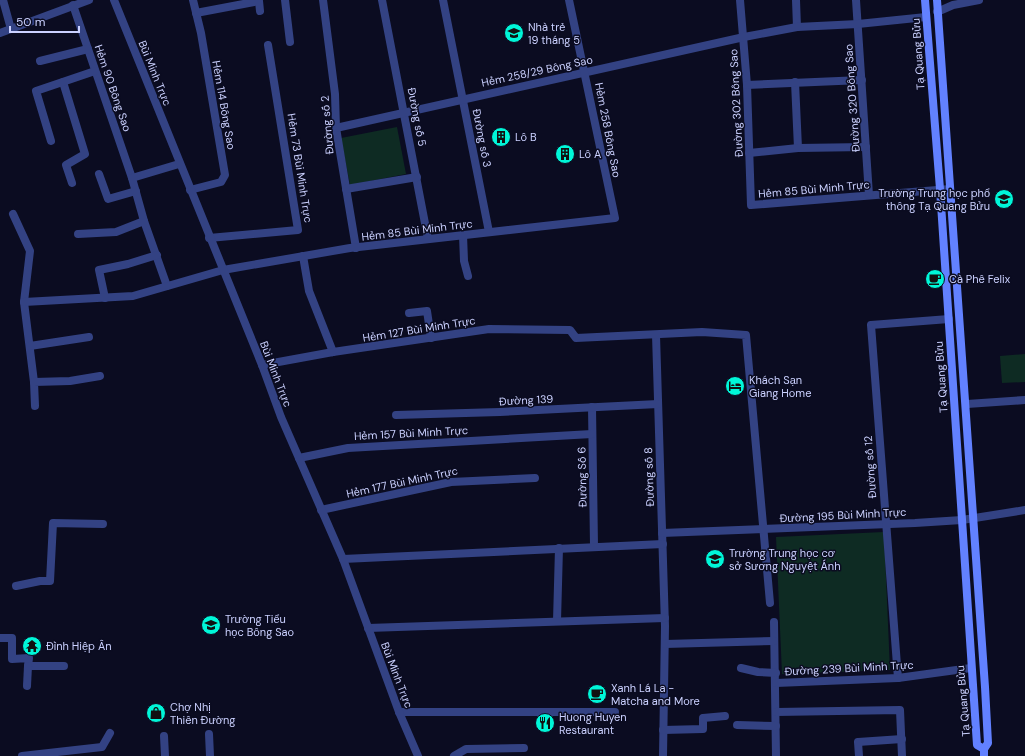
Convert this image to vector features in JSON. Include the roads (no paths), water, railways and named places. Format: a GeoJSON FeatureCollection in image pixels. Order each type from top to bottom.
{"type":"FeatureCollection","features":[{"type":"Feature","properties":{"kind":"main road","name":"Tạ Quang Bửu"},"geometry":{"type":"LineString","coordinates":[[925,0],[940,189],[977,745],[984,753],[988,743],[985,687],[937,0]]}},
{"type":"Feature","properties":{"kind":"main road"},"geometry":{"type":"LineString","coordinates":[[926,17],[937,12]]}},
{"type":"Feature","properties":{"kind":"street"},"geometry":{"type":"LineString","coordinates":[[3,0],[11,29]]}},
{"type":"Feature","properties":{"kind":"street"},"geometry":{"type":"LineString","coordinates":[[0,33],[89,0]]}},
{"type":"Feature","properties":{"kind":"street","name":"Bùi Minh Trực"},"geometry":{"type":"LineString","coordinates":[[114,0],[209,238],[262,365],[281,417],[343,559],[399,712],[418,756]]}},
{"type":"Feature","properties":{"kind":"street","name":"Hẻm 114 Bông Sao"},"geometry":{"type":"LineString","coordinates":[[190,190],[221,182],[225,175],[193,0]]}},
{"type":"Feature","properties":{"kind":"street"},"geometry":{"type":"LineString","coordinates":[[285,0],[290,42]]}},
{"type":"Feature","properties":{"kind":"street","name":"Đường số 2"},"geometry":{"type":"LineString","coordinates":[[323,0],[335,94],[336,128],[356,248]]}},
{"type":"Feature","properties":{"kind":"street","name":"Đường số 5"},"geometry":{"type":"LineString","coordinates":[[382,0],[405,112],[428,239]]}},
{"type":"Feature","properties":{"kind":"street","name":"Đường số 3"},"geometry":{"type":"LineString","coordinates":[[443,0],[489,232]]}},
{"type":"Feature","properties":{"kind":"street","name":"Hẻm 258 Bông Sao"},"geometry":{"type":"LineString","coordinates":[[569,0],[586,73],[615,218]]}},
{"type":"Feature","properties":{"kind":"street","name":"Đường 302 Bông Sao"},"geometry":{"type":"LineString","coordinates":[[740,0],[747,85],[751,206]]}},
{"type":"Feature","properties":{"kind":"street"},"geometry":{"type":"LineString","coordinates":[[796,0],[797,27]]}},
{"type":"Feature","properties":{"kind":"street","name":"Đường 320 Bông Sao"},"geometry":{"type":"LineString","coordinates":[[856,0],[869,195]]}},
{"type":"Feature","properties":{"kind":"street"},"geometry":{"type":"LineString","coordinates":[[937,12],[953,5],[979,0]]}},
{"type":"Feature","properties":{"kind":"street"},"geometry":{"type":"LineString","coordinates":[[196,13],[259,1],[260,11]]}},
{"type":"Feature","properties":{"kind":"street","name":"Hẻm 90 Bông Sao"},"geometry":{"type":"LineString","coordinates":[[73,5],[167,286]]}},
{"type":"Feature","properties":{"kind":"street","name":"Hẻm 258/29 Bông Sao"},"geometry":{"type":"LineString","coordinates":[[336,128],[463,98],[586,73],[744,37],[797,27],[858,24],[926,17]]}},
{"type":"Feature","properties":{"kind":"street","name":"Hẻm 73 Bùi Minh Trực"},"geometry":{"type":"LineString","coordinates":[[209,238],[298,230],[268,45]]}},
{"type":"Feature","properties":{"kind":"street"},"geometry":{"type":"LineString","coordinates":[[40,61],[88,49]]}},
{"type":"Feature","properties":{"kind":"street"},"geometry":{"type":"LineString","coordinates":[[51,141],[36,91],[95,71]]}},
{"type":"Feature","properties":{"kind":"street"},"geometry":{"type":"LineString","coordinates":[[747,85],[862,80]]}},
{"type":"Feature","properties":{"kind":"street"},"geometry":{"type":"LineString","coordinates":[[63,82],[84,154],[66,165],[72,183]]}},
{"type":"Feature","properties":{"kind":"street"},"geometry":{"type":"LineString","coordinates":[[795,82],[798,148]]}},
{"type":"Feature","properties":{"kind":"street"},"geometry":{"type":"LineString","coordinates":[[749,153],[798,148],[866,147]]}},
{"type":"Feature","properties":{"kind":"street"},"geometry":{"type":"LineString","coordinates":[[132,178],[179,164]]}},
{"type":"Feature","properties":{"kind":"street"},"geometry":{"type":"LineString","coordinates":[[99,174],[108,200],[136,191]]}},
{"type":"Feature","properties":{"kind":"street"},"geometry":{"type":"LineString","coordinates":[[346,189],[417,177]]}},
{"type":"Feature","properties":{"kind":"street","name":"Hẻm 85 Bùi Minh Trực"},"geometry":{"type":"LineString","coordinates":[[751,206],[950,189]]}},
{"type":"Feature","properties":{"kind":"street"},"geometry":{"type":"LineString","coordinates":[[13,214],[30,251],[24,302],[36,406]]}},
{"type":"Feature","properties":{"kind":"street","name":"Hẻm 85 Bùi Minh Trực"},"geometry":{"type":"LineString","coordinates":[[24,302],[133,296],[223,270],[303,256],[428,239],[615,218]]}},
{"type":"Feature","properties":{"kind":"street"},"geometry":{"type":"LineString","coordinates":[[78,234],[116,232],[144,221]]}},
{"type":"Feature","properties":{"kind":"street"},"geometry":{"type":"LineString","coordinates":[[463,236],[464,261],[468,276]]}},
{"type":"Feature","properties":{"kind":"street"},"geometry":{"type":"LineString","coordinates":[[105,298],[99,270],[128,264],[157,255]]}},
{"type":"Feature","properties":{"kind":"street"},"geometry":{"type":"LineString","coordinates":[[303,256],[309,291],[333,352]]}},
{"type":"Feature","properties":{"kind":"street"},"geometry":{"type":"LineString","coordinates":[[409,312],[427,311],[431,338]]}},
{"type":"Feature","properties":{"kind":"street","name":"Đường số 12"},"geometry":{"type":"LineString","coordinates":[[898,678],[871,325],[949,318]]}},
{"type":"Feature","properties":{"kind":"street","name":"Hẻm 127 Bùi Minh Trực"},"geometry":{"type":"LineString","coordinates":[[262,365],[333,352],[489,329],[570,330],[576,338],[656,335]]}},
{"type":"Feature","properties":{"kind":"street"},"geometry":{"type":"LineString","coordinates":[[656,335],[702,332],[746,335],[770,603]]}},
{"type":"Feature","properties":{"kind":"street","name":"Đường số 8"},"geometry":{"type":"LineString","coordinates":[[656,335],[665,618],[663,756]]}},
{"type":"Feature","properties":{"kind":"street"},"geometry":{"type":"LineString","coordinates":[[30,346],[89,337]]}},
{"type":"Feature","properties":{"kind":"street"},"geometry":{"type":"LineString","coordinates":[[34,382],[70,381],[100,376]]}},
{"type":"Feature","properties":{"kind":"street"},"geometry":{"type":"LineString","coordinates":[[966,404],[1025,400]]}},
{"type":"Feature","properties":{"kind":"street","name":"Đường 139"},"geometry":{"type":"LineString","coordinates":[[396,415],[500,412],[658,404]]}},
{"type":"Feature","properties":{"kind":"street","name":"Đường Số 6"},"geometry":{"type":"LineString","coordinates":[[592,407],[594,546]]}},
{"type":"Feature","properties":{"kind":"street","name":"Hẻm 157 Bùi Minh Trực"},"geometry":{"type":"LineString","coordinates":[[298,458],[348,448],[592,434]]}},
{"type":"Feature","properties":{"kind":"street","name":"Hẻm 177 Bùi Minh Trực"},"geometry":{"type":"LineString","coordinates":[[321,510],[451,482],[535,478]]}},
{"type":"Feature","properties":{"kind":"street","name":"Đường 195 Bùi Minh Trực"},"geometry":{"type":"LineString","coordinates":[[662,533],[962,520],[1025,510]]}},
{"type":"Feature","properties":{"kind":"street"},"geometry":{"type":"LineString","coordinates":[[16,586],[40,581],[50,581],[53,523],[103,524]]}},
{"type":"Feature","properties":{"kind":"street"},"geometry":{"type":"LineString","coordinates":[[343,559],[662,544]]}},
{"type":"Feature","properties":{"kind":"street"},"geometry":{"type":"LineString","coordinates":[[557,621],[559,548]]}},
{"type":"Feature","properties":{"kind":"street"},"geometry":{"type":"LineString","coordinates":[[368,628],[665,618]]}},
{"type":"Feature","properties":{"kind":"street"},"geometry":{"type":"LineString","coordinates":[[774,622],[776,673],[776,756]]}},
{"type":"Feature","properties":{"kind":"street"},"geometry":{"type":"LineString","coordinates":[[0,638],[12,638],[12,659],[29,658],[27,686]]}},
{"type":"Feature","properties":{"kind":"street"},"geometry":{"type":"LineString","coordinates":[[665,644],[774,641]]}},
{"type":"Feature","properties":{"kind":"street"},"geometry":{"type":"LineString","coordinates":[[28,666],[64,666]]}},
{"type":"Feature","properties":{"kind":"street"},"geometry":{"type":"LineString","coordinates":[[741,668],[758,672],[776,673]]}},
{"type":"Feature","properties":{"kind":"street","name":"Đường 239 Bùi Minh Trực"},"geometry":{"type":"LineString","coordinates":[[776,683],[898,678],[971,668]]}},
{"type":"Feature","properties":{"kind":"street"},"geometry":{"type":"LineString","coordinates":[[776,712],[900,710],[902,756]]}},
{"type":"Feature","properties":{"kind":"street"},"geometry":{"type":"LineString","coordinates":[[399,712],[615,712]]}},
{"type":"Feature","properties":{"kind":"street"},"geometry":{"type":"LineString","coordinates":[[663,730],[703,730],[703,718],[725,716]]}},
{"type":"Feature","properties":{"kind":"street"},"geometry":{"type":"LineString","coordinates":[[737,725],[776,726]]}},
{"type":"Feature","properties":{"kind":"street"},"geometry":{"type":"LineString","coordinates":[[22,756],[82,752],[102,747],[110,734]]}},
{"type":"Feature","properties":{"kind":"street"},"geometry":{"type":"LineString","coordinates":[[209,734],[210,756]]}},
{"type":"Feature","properties":{"kind":"street"},"geometry":{"type":"LineString","coordinates":[[164,736],[165,756]]}},
{"type":"Feature","properties":{"kind":"street"},"geometry":{"type":"LineString","coordinates":[[858,756],[858,742],[902,740]]}},
{"type":"Feature","properties":{"kind":"street"},"geometry":{"type":"LineString","coordinates":[[454,756],[466,750],[524,748]]}},
{"type":"Feature","properties":{"kind":"place","name":"Nhà trẻ 19 tháng 5"},"geometry":{"type":"Point","coordinates":[514,33]}},
{"type":"Feature","properties":{"kind":"place","name":"Lô B"},"geometry":{"type":"Point","coordinates":[501,137]}},
{"type":"Feature","properties":{"kind":"place","name":"Lô A"},"geometry":{"type":"Point","coordinates":[565,154]}},
{"type":"Feature","properties":{"kind":"place","name":"Trường Trung học phổ thông Tạ Quang Bửu"},"geometry":{"type":"Point","coordinates":[1004,199]}},
{"type":"Feature","properties":{"kind":"place","name":"Cà Phê Felix"},"geometry":{"type":"Point","coordinates":[935,279]}},
{"type":"Feature","properties":{"kind":"place","name":"Khách Sạn Giang Home"},"geometry":{"type":"Point","coordinates":[735,386]}},
{"type":"Feature","properties":{"kind":"place","name":"Trường Trung học cơ sở Sương Nguyệt Ánh"},"geometry":{"type":"Point","coordinates":[715,559]}},
{"type":"Feature","properties":{"kind":"place","name":"Trường Tiểu học Bông Sao"},"geometry":{"type":"Point","coordinates":[211,625]}},
{"type":"Feature","properties":{"kind":"place","name":"Đình Hiệp Ân"},"geometry":{"type":"Point","coordinates":[32,646]}},
{"type":"Feature","properties":{"kind":"place","name":"Xanh Lá La - Matcha and More"},"geometry":{"type":"Point","coordinates":[597,694]}},
{"type":"Feature","properties":{"kind":"place","name":"Chợ Nhị Thiên Đường"},"geometry":{"type":"Point","coordinates":[156,713]}},
{"type":"Feature","properties":{"kind":"place","name":"Huong Huyen Restaurant"},"geometry":{"type":"Point","coordinates":[545,723]}}]}
